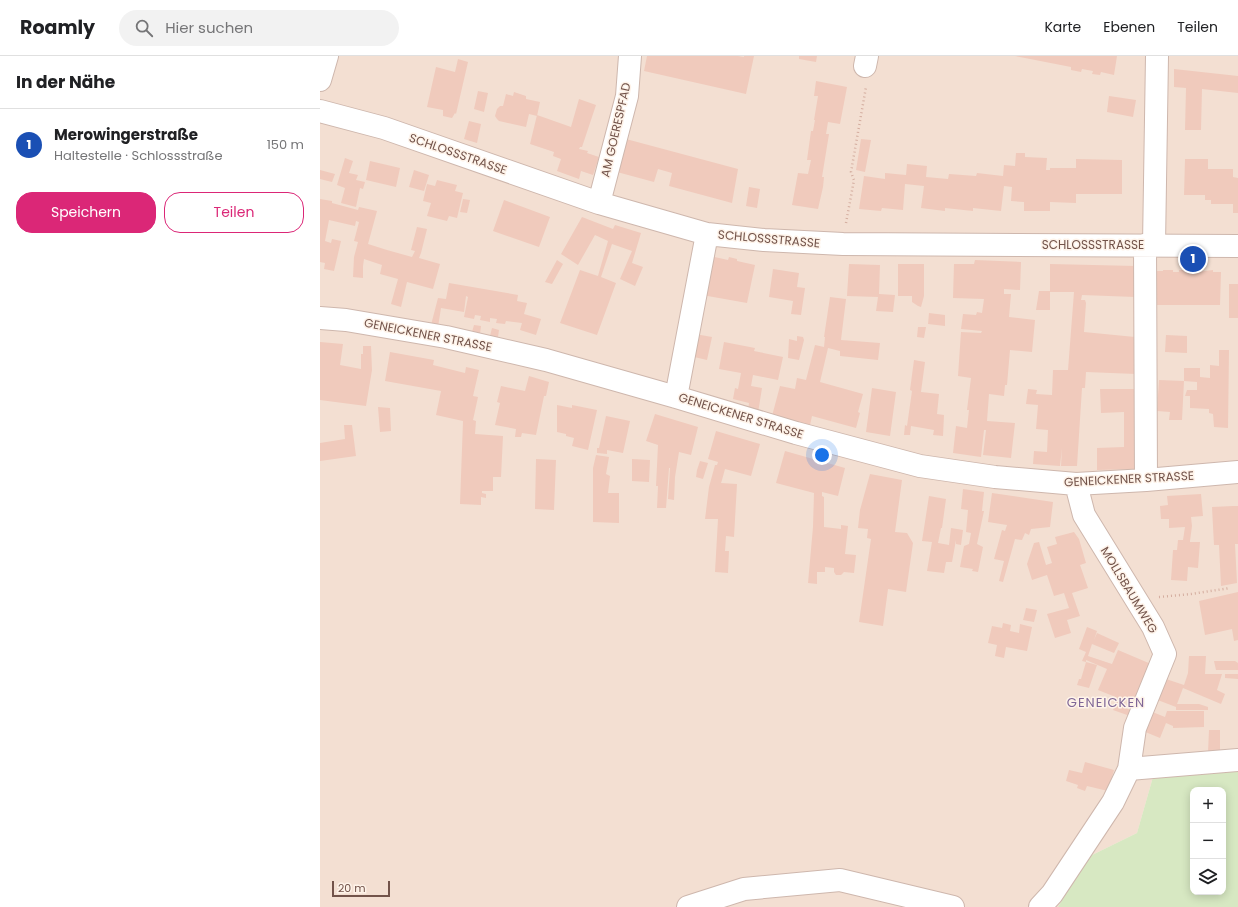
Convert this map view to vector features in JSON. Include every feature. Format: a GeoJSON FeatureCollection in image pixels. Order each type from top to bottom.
{"type":"FeatureCollection","features":[{"type":"Feature","properties":{"kind":"street"},"geometry":{"type":"LineString","coordinates":[[320,80],[326,56]]}},
{"type":"Feature","properties":{"kind":"street","name":"AM GOERESPFAD"},"geometry":{"type":"LineString","coordinates":[[599,203],[627,96],[630,56]]}},
{"type":"Feature","properties":{"kind":"street"},"geometry":{"type":"LineString","coordinates":[[1146,480],[1149,245],[1157,56]]}},
{"type":"Feature","properties":{"kind":"street","name":"SCHLOSSSTRASSE"},"geometry":{"type":"LineString","coordinates":[[320,111],[384,128],[599,203],[706,234],[764,240],[843,244],[1238,246]]}},
{"type":"Feature","properties":{"kind":"street"},"geometry":{"type":"LineString","coordinates":[[676,396],[706,234]]}},
{"type":"Feature","properties":{"kind":"street","name":"GENEICKENER STRASSE"},"geometry":{"type":"LineString","coordinates":[[320,318],[346,320],[446,337],[546,360],[676,396],[796,433],[920,466],[995,477],[1076,484],[1238,472]]}},
{"type":"Feature","properties":{"kind":"street","name":"MOLLSBAUMWEG"},"geometry":{"type":"LineString","coordinates":[[1040,907],[1052,894],[1113,802],[1129,769],[1135,728],[1165,654],[1153,627],[1084,515],[1076,484]]}},
{"type":"Feature","properties":{"kind":"street"},"geometry":{"type":"LineString","coordinates":[[1129,769],[1238,760]]}},
{"type":"Feature","properties":{"kind":"street"},"geometry":{"type":"LineString","coordinates":[[688,907],[744,889],[840,880],[953,907]]}},
{"type":"Feature","properties":{"kind":"path"},"geometry":{"type":"LineString","coordinates":[[843,244],[854,180],[851,172],[867,78],[866,61]]}},
{"type":"Feature","properties":{"kind":"path"},"geometry":{"type":"LineString","coordinates":[[1136,599],[1191,594],[1230,588]]}},
{"type":"Feature","properties":{"kind":"shaded area"},"geometry":{"type":"Polygon","coordinates":[[[320,56],[1238,56],[1238,769],[1153,777],[1137,833],[1088,857],[1058,907],[320,907],[320,56]]]}},
{"type":"Feature","properties":{"kind":"green space"},"geometry":{"type":"Polygon","coordinates":[[[1238,769],[1238,907],[1058,907],[1088,857],[1137,833],[1153,777],[1238,769]]]}},
{"type":"Feature","properties":{"kind":"building"},"geometry":{"type":"Polygon","coordinates":[[[647,56],[754,56],[746,94],[644,71],[647,56]]]}},
{"type":"Feature","properties":{"kind":"building"},"geometry":{"type":"Polygon","coordinates":[[[799,56],[817,56],[816,62],[799,59],[799,56]]]}},
{"type":"Feature","properties":{"kind":"building"},"geometry":{"type":"Polygon","coordinates":[[[1015,56],[1117,56],[1114,75],[1101,72],[1100,75],[1092,74],[1093,71],[1082,69],[1081,72],[1071,70],[1071,67],[1015,56]]]}},
{"type":"Feature","properties":{"kind":"building"},"geometry":{"type":"Polygon","coordinates":[[[458,59],[468,62],[456,114],[455,113],[452,118],[443,116],[443,110],[427,107],[436,67],[455,72],[458,59]]]}},
{"type":"Feature","properties":{"kind":"building"},"geometry":{"type":"Polygon","coordinates":[[[1174,69],[1238,76],[1238,93],[1202,89],[1201,130],[1185,130],[1186,88],[1174,87],[1174,69]]]}},
{"type":"Feature","properties":{"kind":"building"},"geometry":{"type":"Polygon","coordinates":[[[816,81],[847,87],[840,124],[828,122],[826,134],[829,134],[822,177],[824,177],[823,187],[818,209],[792,205],[798,173],[808,174],[811,160],[807,160],[818,96],[814,96],[816,81]]]}},
{"type":"Feature","properties":{"kind":"building"},"geometry":{"type":"Polygon","coordinates":[[[478,91],[488,93],[484,112],[474,109],[478,91]]]}},
{"type":"Feature","properties":{"kind":"building"},"geometry":{"type":"Polygon","coordinates":[[[514,92],[526,96],[526,99],[540,102],[537,116],[529,114],[526,127],[499,121],[495,116],[497,109],[500,106],[503,106],[506,94],[513,96],[514,92]]]}},
{"type":"Feature","properties":{"kind":"building"},"geometry":{"type":"Polygon","coordinates":[[[1109,96],[1136,100],[1133,117],[1107,112],[1109,96]]]}},
{"type":"Feature","properties":{"kind":"building"},"geometry":{"type":"Polygon","coordinates":[[[579,99],[596,105],[582,147],[579,149],[588,151],[587,153],[599,157],[593,175],[581,171],[579,179],[557,171],[561,159],[553,156],[554,152],[530,144],[537,115],[571,127],[579,99]]]}},
{"type":"Feature","properties":{"kind":"building"},"geometry":{"type":"Polygon","coordinates":[[[469,121],[481,124],[477,143],[464,139],[469,121]]]}},
{"type":"Feature","properties":{"kind":"building"},"geometry":{"type":"Polygon","coordinates":[[[626,139],[738,169],[732,203],[669,186],[672,173],[658,169],[654,182],[617,172],[626,139]]]}},
{"type":"Feature","properties":{"kind":"building"},"geometry":{"type":"Polygon","coordinates":[[[861,139],[871,140],[865,172],[856,170],[861,139]]]}},
{"type":"Feature","properties":{"kind":"building"},"geometry":{"type":"Polygon","coordinates":[[[1016,153],[1025,153],[1025,157],[1047,158],[1046,170],[1050,170],[1050,168],[1076,168],[1076,159],[1122,160],[1122,194],[1076,194],[1076,203],[1050,202],[1050,211],[1024,211],[1024,202],[1011,201],[1012,187],[1004,186],[1001,211],[973,208],[973,211],[945,208],[945,211],[921,208],[924,186],[905,184],[903,210],[882,208],[881,211],[859,209],[864,176],[885,179],[885,173],[906,175],[907,164],[927,166],[926,177],[948,179],[949,174],[976,176],[977,173],[1003,176],[1004,165],[1015,166],[1016,153]]]}},
{"type":"Feature","properties":{"kind":"building"},"geometry":{"type":"Polygon","coordinates":[[[345,158],[353,161],[349,173],[358,175],[356,180],[365,182],[363,189],[360,188],[356,207],[341,203],[345,188],[337,185],[345,158]]]}},
{"type":"Feature","properties":{"kind":"building"},"geometry":{"type":"Polygon","coordinates":[[[1185,159],[1208,159],[1208,169],[1233,169],[1233,177],[1238,178],[1238,213],[1233,213],[1233,204],[1211,204],[1211,200],[1205,200],[1205,195],[1184,195],[1185,159]]]}},
{"type":"Feature","properties":{"kind":"building"},"geometry":{"type":"Polygon","coordinates":[[[370,161],[400,168],[396,187],[366,180],[370,161]]]}},
{"type":"Feature","properties":{"kind":"building"},"geometry":{"type":"Polygon","coordinates":[[[320,170],[335,174],[332,182],[320,179],[320,170]]]}},
{"type":"Feature","properties":{"kind":"building"},"geometry":{"type":"Polygon","coordinates":[[[414,170],[429,175],[424,191],[409,187],[414,170]]]}},
{"type":"Feature","properties":{"kind":"building"},"geometry":{"type":"Polygon","coordinates":[[[437,180],[457,185],[455,191],[463,193],[457,218],[449,216],[447,221],[427,216],[431,203],[423,201],[427,184],[435,186],[437,180]]]}},
{"type":"Feature","properties":{"kind":"building"},"geometry":{"type":"Polygon","coordinates":[[[749,187],[760,189],[757,208],[746,206],[749,187]]]}},
{"type":"Feature","properties":{"kind":"building"},"geometry":{"type":"Polygon","coordinates":[[[320,199],[332,201],[332,203],[358,210],[359,207],[377,211],[368,244],[387,250],[412,257],[415,251],[411,250],[417,227],[427,229],[419,258],[440,264],[433,289],[407,282],[401,307],[391,304],[398,279],[380,274],[382,265],[364,259],[363,278],[353,277],[354,257],[358,242],[354,241],[359,222],[356,221],[355,226],[329,220],[325,241],[331,243],[332,239],[341,241],[334,271],[324,269],[325,263],[320,262],[320,199]]]}},
{"type":"Feature","properties":{"kind":"building"},"geometry":{"type":"Polygon","coordinates":[[[463,199],[470,200],[467,213],[460,212],[463,199]]]}},
{"type":"Feature","properties":{"kind":"building"},"geometry":{"type":"Polygon","coordinates":[[[504,200],[550,217],[539,247],[493,231],[504,200]]]}},
{"type":"Feature","properties":{"kind":"building"},"geometry":{"type":"Polygon","coordinates":[[[582,217],[613,229],[615,225],[641,233],[632,263],[643,267],[635,286],[620,279],[632,251],[612,244],[601,277],[616,283],[597,335],[560,323],[580,270],[598,276],[608,241],[595,235],[578,265],[561,254],[582,217]]]}},
{"type":"Feature","properties":{"kind":"building"},"geometry":{"type":"Polygon","coordinates":[[[710,256],[728,260],[729,257],[737,259],[737,261],[755,265],[747,303],[702,295],[710,256]]]}},
{"type":"Feature","properties":{"kind":"building"},"geometry":{"type":"Polygon","coordinates":[[[557,260],[563,264],[552,284],[545,282],[557,260]]]}},
{"type":"Feature","properties":{"kind":"building"},"geometry":{"type":"Polygon","coordinates":[[[975,260],[1021,262],[1020,290],[1004,289],[1004,294],[1011,294],[1009,317],[1035,320],[1032,352],[1010,350],[1007,385],[1005,385],[1004,396],[989,394],[987,421],[1015,423],[1011,458],[983,455],[986,430],[984,430],[981,457],[953,453],[956,426],[967,428],[969,410],[967,410],[971,378],[958,376],[961,332],[981,333],[982,331],[961,329],[963,314],[976,315],[977,312],[982,313],[984,299],[953,298],[954,264],[974,264],[975,260]]]}},
{"type":"Feature","properties":{"kind":"building"},"geometry":{"type":"Polygon","coordinates":[[[849,264],[880,265],[879,294],[895,295],[893,312],[876,311],[878,297],[847,296],[849,264]]]}},
{"type":"Feature","properties":{"kind":"building"},"geometry":{"type":"Polygon","coordinates":[[[898,264],[924,264],[924,296],[921,307],[912,302],[912,296],[898,296],[898,264]]]}},
{"type":"Feature","properties":{"kind":"building"},"geometry":{"type":"Polygon","coordinates":[[[1050,264],[1136,266],[1135,297],[1082,295],[1081,300],[1085,300],[1086,303],[1084,332],[1135,337],[1136,374],[1086,372],[1085,388],[1082,388],[1077,466],[1061,466],[1062,448],[1060,466],[1033,464],[1034,451],[1047,452],[1048,430],[1036,429],[1038,405],[1026,404],[1028,389],[1037,390],[1036,394],[1052,395],[1053,370],[1068,370],[1074,292],[1050,292],[1050,264]]]}},
{"type":"Feature","properties":{"kind":"building"},"geometry":{"type":"Polygon","coordinates":[[[773,269],[799,273],[797,287],[805,288],[801,315],[791,314],[793,301],[769,297],[773,269]]]}},
{"type":"Feature","properties":{"kind":"building"},"geometry":{"type":"Polygon","coordinates":[[[1173,270],[1173,272],[1179,272],[1179,270],[1197,270],[1197,272],[1213,270],[1213,272],[1221,272],[1220,305],[1155,305],[1156,271],[1173,270]]]}},
{"type":"Feature","properties":{"kind":"building"},"geometry":{"type":"Polygon","coordinates":[[[449,283],[518,295],[517,301],[527,303],[524,314],[541,319],[536,335],[520,330],[522,323],[506,321],[505,324],[496,323],[497,319],[490,318],[490,322],[480,320],[481,316],[475,315],[474,319],[464,317],[468,297],[466,296],[464,312],[441,308],[438,327],[431,325],[438,298],[446,299],[449,283]]]}},
{"type":"Feature","properties":{"kind":"building"},"geometry":{"type":"Polygon","coordinates":[[[1229,284],[1238,284],[1238,318],[1229,318],[1229,284]]]}},
{"type":"Feature","properties":{"kind":"building"},"geometry":{"type":"Polygon","coordinates":[[[1039,291],[1050,291],[1050,310],[1036,310],[1039,291]]]}},
{"type":"Feature","properties":{"kind":"building"},"geometry":{"type":"Polygon","coordinates":[[[830,297],[846,299],[841,340],[880,343],[878,360],[840,356],[840,351],[828,348],[820,382],[863,394],[858,412],[860,413],[856,428],[812,416],[810,425],[772,416],[780,386],[795,389],[797,378],[806,380],[815,345],[824,347],[830,297]]]}},
{"type":"Feature","properties":{"kind":"building"},"geometry":{"type":"Polygon","coordinates":[[[929,313],[945,315],[945,326],[928,324],[929,313]]]}},
{"type":"Feature","properties":{"kind":"building"},"geometry":{"type":"Polygon","coordinates":[[[474,325],[481,326],[480,334],[472,332],[474,325]]]}},
{"type":"Feature","properties":{"kind":"building"},"geometry":{"type":"Polygon","coordinates":[[[918,327],[926,327],[924,338],[917,337],[918,327]]]}},
{"type":"Feature","properties":{"kind":"building"},"geometry":{"type":"Polygon","coordinates":[[[492,328],[499,330],[498,337],[490,336],[492,328]]]}},
{"type":"Feature","properties":{"kind":"building"},"geometry":{"type":"Polygon","coordinates":[[[695,334],[712,337],[707,360],[690,356],[695,334]]]}},
{"type":"Feature","properties":{"kind":"building"},"geometry":{"type":"Polygon","coordinates":[[[1166,335],[1187,336],[1187,353],[1165,352],[1166,335]]]}},
{"type":"Feature","properties":{"kind":"building"},"geometry":{"type":"Polygon","coordinates":[[[797,336],[803,337],[804,340],[799,360],[788,358],[789,339],[797,341],[797,336]]]}},
{"type":"Feature","properties":{"kind":"building"},"geometry":{"type":"Polygon","coordinates":[[[320,342],[343,344],[340,365],[361,369],[361,354],[363,354],[363,346],[371,346],[372,370],[366,406],[320,400],[320,342]]]}},
{"type":"Feature","properties":{"kind":"building"},"geometry":{"type":"Polygon","coordinates":[[[724,342],[755,348],[754,351],[783,357],[778,380],[753,375],[751,386],[762,388],[758,413],[748,410],[749,403],[733,399],[735,388],[738,389],[741,373],[719,369],[724,342]]]}},
{"type":"Feature","properties":{"kind":"building"},"geometry":{"type":"Polygon","coordinates":[[[1219,350],[1229,350],[1228,428],[1214,427],[1213,414],[1209,413],[1209,409],[1190,408],[1190,396],[1185,396],[1187,390],[1197,390],[1197,382],[1184,381],[1184,368],[1200,368],[1200,377],[1210,378],[1210,365],[1219,366],[1219,350]]]}},
{"type":"Feature","properties":{"kind":"building"},"geometry":{"type":"Polygon","coordinates":[[[390,352],[434,360],[433,365],[465,373],[466,367],[479,370],[473,396],[478,397],[473,420],[476,421],[475,434],[503,436],[501,477],[493,477],[493,491],[482,491],[482,493],[486,494],[486,498],[481,497],[481,505],[460,504],[463,421],[436,415],[441,391],[385,381],[390,352]]]}},
{"type":"Feature","properties":{"kind":"building"},"geometry":{"type":"Polygon","coordinates":[[[914,360],[925,362],[921,392],[939,394],[937,414],[944,415],[943,436],[933,435],[934,430],[911,426],[910,435],[904,435],[905,425],[907,426],[912,391],[910,390],[914,360]]]}},
{"type":"Feature","properties":{"kind":"building"},"geometry":{"type":"Polygon","coordinates":[[[529,376],[549,382],[546,396],[544,396],[536,435],[522,433],[521,437],[515,437],[516,429],[495,425],[500,403],[497,402],[501,386],[525,391],[529,376]]]}},
{"type":"Feature","properties":{"kind":"building"},"geometry":{"type":"Polygon","coordinates":[[[1159,380],[1184,381],[1182,420],[1169,420],[1170,412],[1157,411],[1159,380]]]}},
{"type":"Feature","properties":{"kind":"building"},"geometry":{"type":"Polygon","coordinates":[[[872,388],[896,392],[890,436],[866,432],[872,388]]]}},
{"type":"Feature","properties":{"kind":"building"},"geometry":{"type":"Polygon","coordinates":[[[1100,389],[1136,389],[1137,469],[1097,470],[1097,448],[1124,447],[1124,412],[1101,413],[1100,389]]]}},
{"type":"Feature","properties":{"kind":"building"},"geometry":{"type":"Polygon","coordinates":[[[557,405],[572,408],[572,405],[597,410],[588,450],[572,446],[574,438],[557,432],[557,405]]]}},
{"type":"Feature","properties":{"kind":"building"},"geometry":{"type":"Polygon","coordinates":[[[378,407],[390,408],[391,431],[380,432],[378,407]]]}},
{"type":"Feature","properties":{"kind":"building"},"geometry":{"type":"Polygon","coordinates":[[[655,414],[698,427],[691,455],[679,452],[675,477],[674,500],[668,499],[669,468],[666,508],[657,508],[658,486],[656,486],[658,445],[646,441],[655,414]]]}},
{"type":"Feature","properties":{"kind":"building"},"geometry":{"type":"Polygon","coordinates":[[[606,416],[630,421],[623,453],[607,450],[607,454],[597,453],[606,416]]]}},
{"type":"Feature","properties":{"kind":"building"},"geometry":{"type":"Polygon","coordinates":[[[344,425],[352,425],[356,456],[320,461],[320,443],[345,439],[344,425]]]}},
{"type":"Feature","properties":{"kind":"building"},"geometry":{"type":"Polygon","coordinates":[[[716,431],[760,444],[751,476],[725,469],[721,483],[737,484],[734,537],[726,536],[725,551],[729,551],[728,573],[715,572],[718,519],[705,519],[709,487],[715,465],[717,465],[718,462],[708,459],[716,431]]]}},
{"type":"Feature","properties":{"kind":"building"},"geometry":{"type":"Polygon","coordinates":[[[785,451],[845,468],[838,496],[822,492],[822,496],[824,497],[824,527],[841,529],[841,525],[848,526],[845,554],[856,555],[854,573],[844,572],[841,575],[836,575],[834,568],[825,567],[825,572],[817,572],[817,584],[808,583],[813,527],[814,493],[776,483],[785,451]]]}},
{"type":"Feature","properties":{"kind":"building"},"geometry":{"type":"Polygon","coordinates":[[[596,455],[609,457],[606,474],[610,476],[608,493],[619,493],[619,523],[593,522],[593,468],[596,455]]]}},
{"type":"Feature","properties":{"kind":"building"},"geometry":{"type":"Polygon","coordinates":[[[536,459],[556,460],[554,510],[535,509],[536,459]]]}},
{"type":"Feature","properties":{"kind":"building"},"geometry":{"type":"Polygon","coordinates":[[[632,459],[650,460],[649,482],[632,481],[632,459]]]}},
{"type":"Feature","properties":{"kind":"building"},"geometry":{"type":"Polygon","coordinates":[[[700,461],[708,463],[703,479],[696,477],[700,461]]]}},
{"type":"Feature","properties":{"kind":"building"},"geometry":{"type":"Polygon","coordinates":[[[870,474],[902,480],[895,532],[907,533],[913,543],[906,592],[888,589],[883,626],[859,622],[871,539],[867,538],[868,529],[858,528],[860,510],[870,474]]]}},
{"type":"Feature","properties":{"kind":"building"},"geometry":{"type":"Polygon","coordinates":[[[963,489],[984,492],[982,511],[984,511],[977,544],[983,547],[978,572],[972,571],[973,569],[960,567],[964,546],[969,544],[971,533],[966,532],[968,510],[961,509],[963,489]]]}},
{"type":"Feature","properties":{"kind":"building"},"geometry":{"type":"Polygon","coordinates":[[[992,493],[1053,502],[1050,527],[1031,529],[1029,535],[1025,533],[1022,540],[1015,539],[1003,582],[999,581],[1004,561],[994,559],[1002,530],[1005,531],[1007,525],[988,522],[992,493]]]}},
{"type":"Feature","properties":{"kind":"building"},"geometry":{"type":"Polygon","coordinates":[[[1201,494],[1203,516],[1191,517],[1192,526],[1190,541],[1200,542],[1198,568],[1188,567],[1187,581],[1171,580],[1173,550],[1177,550],[1178,540],[1183,540],[1185,527],[1169,528],[1169,519],[1161,519],[1160,506],[1168,505],[1167,496],[1201,494]]]}},
{"type":"Feature","properties":{"kind":"building"},"geometry":{"type":"Polygon","coordinates":[[[929,496],[946,499],[942,528],[938,543],[949,545],[951,528],[963,530],[961,545],[956,544],[956,540],[952,562],[946,562],[944,573],[927,571],[932,542],[922,541],[929,496]]]}},
{"type":"Feature","properties":{"kind":"building"},"geometry":{"type":"Polygon","coordinates":[[[1238,506],[1238,544],[1235,544],[1237,583],[1221,586],[1219,545],[1214,545],[1212,507],[1238,506]]]}},
{"type":"Feature","properties":{"kind":"building"},"geometry":{"type":"Polygon","coordinates":[[[1074,532],[1079,539],[1086,563],[1080,565],[1088,588],[1072,593],[1080,616],[1067,620],[1071,633],[1055,638],[1047,614],[1069,608],[1064,593],[1054,596],[1047,575],[1032,580],[1027,564],[1034,543],[1039,542],[1046,565],[1052,563],[1047,547],[1057,544],[1055,537],[1074,532]]]}},
{"type":"Feature","properties":{"kind":"building"},"geometry":{"type":"Polygon","coordinates":[[[1238,592],[1238,640],[1234,641],[1232,629],[1205,635],[1199,601],[1238,592]]]}},
{"type":"Feature","properties":{"kind":"building"},"geometry":{"type":"Polygon","coordinates":[[[1026,608],[1037,610],[1034,622],[1023,620],[1026,608]]]}},
{"type":"Feature","properties":{"kind":"building"},"geometry":{"type":"Polygon","coordinates":[[[1003,623],[1011,625],[1010,631],[1019,633],[1020,624],[1032,627],[1027,651],[1006,647],[1004,658],[995,656],[997,645],[988,643],[992,626],[1002,628],[1003,623]]]}},
{"type":"Feature","properties":{"kind":"building"},"geometry":{"type":"Polygon","coordinates":[[[1087,627],[1097,631],[1094,640],[1097,633],[1119,643],[1114,653],[1092,644],[1088,656],[1112,664],[1118,650],[1151,664],[1134,703],[1124,698],[1123,701],[1125,702],[1123,707],[1133,711],[1130,716],[1113,710],[1118,698],[1098,690],[1107,669],[1086,660],[1086,662],[1082,661],[1086,652],[1079,649],[1087,627]]]}},
{"type":"Feature","properties":{"kind":"building"},"geometry":{"type":"Polygon","coordinates":[[[1189,656],[1206,656],[1205,674],[1222,674],[1217,690],[1225,694],[1221,704],[1183,688],[1177,704],[1199,704],[1208,707],[1208,710],[1176,710],[1176,707],[1155,699],[1163,678],[1184,685],[1188,673],[1189,656]]]}},
{"type":"Feature","properties":{"kind":"building"},"geometry":{"type":"Polygon","coordinates":[[[1214,661],[1235,661],[1238,663],[1238,670],[1216,670],[1214,661]]]}},
{"type":"Feature","properties":{"kind":"building"},"geometry":{"type":"Polygon","coordinates":[[[1086,662],[1097,665],[1089,688],[1077,685],[1079,679],[1081,679],[1086,662]]]}},
{"type":"Feature","properties":{"kind":"building"},"geometry":{"type":"Polygon","coordinates":[[[1225,674],[1238,674],[1238,679],[1225,678],[1225,674]]]}},
{"type":"Feature","properties":{"kind":"building"},"geometry":{"type":"Polygon","coordinates":[[[1150,711],[1165,717],[1167,711],[1204,711],[1204,727],[1173,728],[1173,726],[1166,723],[1160,738],[1143,731],[1150,711]]]}},
{"type":"Feature","properties":{"kind":"building"},"geometry":{"type":"Polygon","coordinates":[[[1209,730],[1220,730],[1220,751],[1208,752],[1209,730]]]}},
{"type":"Feature","properties":{"kind":"building"},"geometry":{"type":"Polygon","coordinates":[[[1085,762],[1114,770],[1108,791],[1087,786],[1085,791],[1077,788],[1078,785],[1066,781],[1069,770],[1082,773],[1085,762]]]}},
{"type":"Feature","properties":{"kind":"place","name":"Merowingerstraße"},"geometry":{"type":"Point","coordinates":[1193,259]}},
{"type":"Feature","properties":{"kind":"district","name":"GENEICKEN"},"geometry":{"type":"Point","coordinates":[1106,702]}}]}
